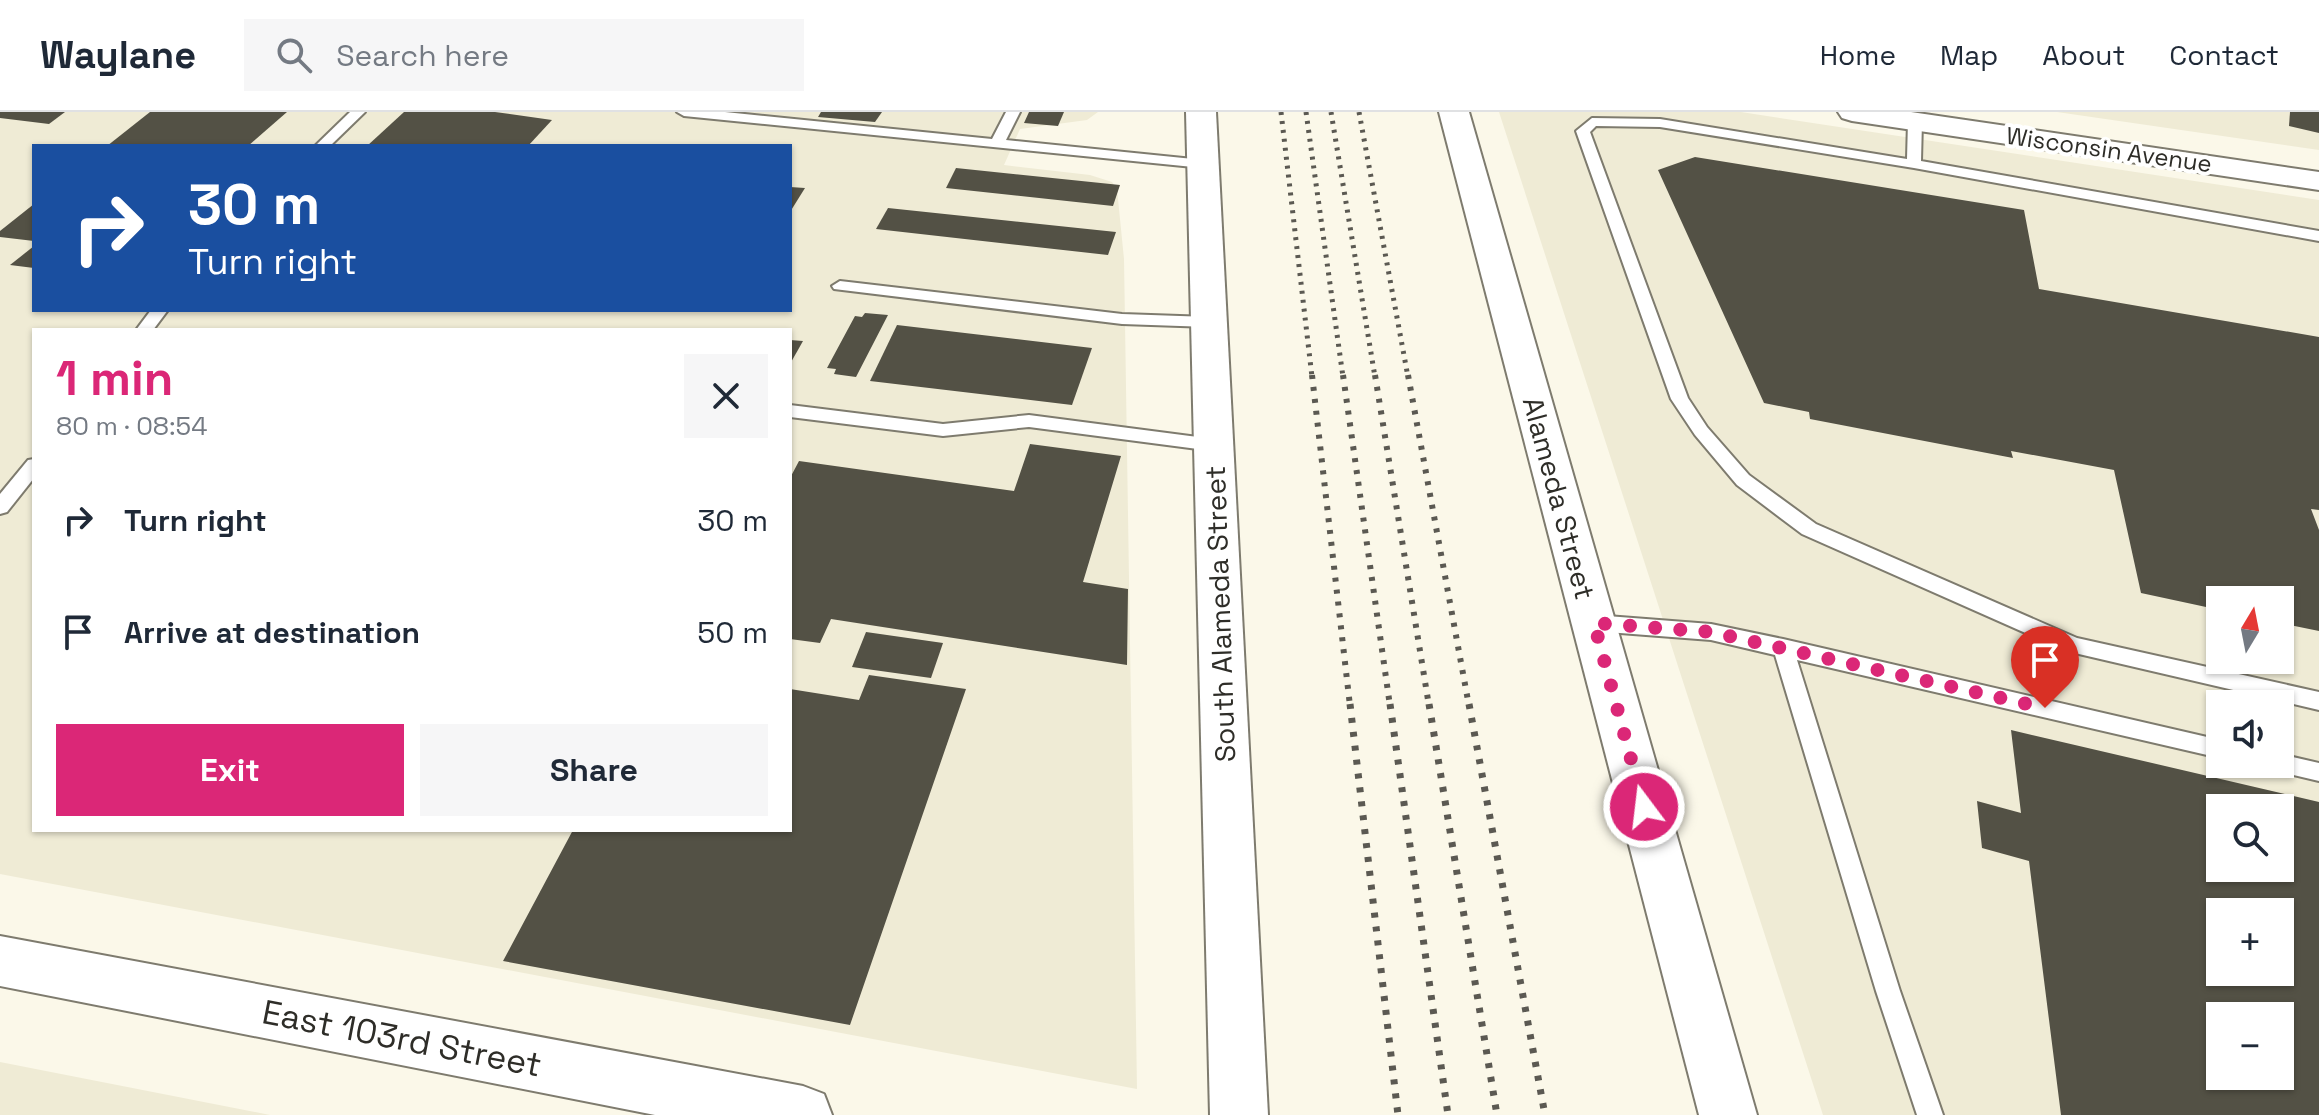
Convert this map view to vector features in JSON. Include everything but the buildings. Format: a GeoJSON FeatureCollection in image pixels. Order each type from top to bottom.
{"type":"FeatureCollection","features":[{"type":"Feature","properties":{"kind":"street","name":"South Alameda Street"},"geometry":{"type":"LineString","coordinates":[[1201,112],[1239,1115]]}},
{"type":"Feature","properties":{"kind":"street","name":"Alameda Street"},"geometry":{"type":"LineString","coordinates":[[1454,112],[1728,1115]]}},
{"type":"Feature","properties":{"kind":"street","name":"Wisconsin Avenue"},"geometry":{"type":"LineString","coordinates":[[1852,112],[2319,181]]}},
{"type":"Feature","properties":{"kind":"street","name":"East 103rd Street"},"geometry":{"type":"LineString","coordinates":[[0,961],[803,1115]]}},
{"type":"Feature","properties":{"kind":"lane"},"geometry":{"type":"LineString","coordinates":[[324,144],[358,112]]}},
{"type":"Feature","properties":{"kind":"lane"},"geometry":{"type":"LineString","coordinates":[[684,112],[1203,164]]}},
{"type":"Feature","properties":{"kind":"lane"},"geometry":{"type":"LineString","coordinates":[[997,143],[1013,112]]}},
{"type":"Feature","properties":{"kind":"lane"},"geometry":{"type":"LineString","coordinates":[[1914,164],[1915,121]]}},
{"type":"Feature","properties":{"kind":"lane"},"geometry":{"type":"LineString","coordinates":[[2319,236],[1914,164],[1660,123],[1592,122],[1583,131],[1680,399],[1701,431],[1743,480],[1809,529],[2073,645],[2319,701]]}},
{"type":"Feature","properties":{"kind":"lane"},"geometry":{"type":"LineString","coordinates":[[840,286],[1122,319],[1209,322]]}},
{"type":"Feature","properties":{"kind":"lane"},"geometry":{"type":"LineString","coordinates":[[146,328],[158,312]]}},
{"type":"Feature","properties":{"kind":"lane"},"geometry":{"type":"LineString","coordinates":[[792,411],[943,430],[1029,421],[1213,445]]}},
{"type":"Feature","properties":{"kind":"lane"},"geometry":{"type":"LineString","coordinates":[[0,507],[32,467]]}},
{"type":"Feature","properties":{"kind":"lane"},"geometry":{"type":"LineString","coordinates":[[1594,623],[1711,632],[2206,746]]}},
{"type":"Feature","properties":{"kind":"lane"},"geometry":{"type":"LineString","coordinates":[[1783,647],[1888,991],[1930,1115]]}},
{"type":"Feature","properties":{"kind":"lane"},"geometry":{"type":"LineString","coordinates":[[2294,766],[2319,772]]}},
{"type":"Feature","properties":{"kind":"shaded area"},"geometry":{"type":"Polygon","coordinates":[[[0,112],[1098,112],[1087,120],[1020,129],[1004,165],[1090,175],[1112,182],[1117,189],[1124,259],[1137,1089],[0,874],[0,112]]]}},
{"type":"Feature","properties":{"kind":"shaded area"},"geometry":{"type":"Polygon","coordinates":[[[1499,112],[1741,112],[2319,200],[2319,1115],[1823,1115],[1499,112]]]}},
{"type":"Feature","properties":{"kind":"shaded area"},"geometry":{"type":"Polygon","coordinates":[[[2057,112],[2319,112],[2319,150],[2057,112]]]}},
{"type":"Feature","properties":{"kind":"shaded area"},"geometry":{"type":"Polygon","coordinates":[[[0,1062],[270,1115],[0,1115],[0,1062]]]}},
{"type":"Feature","properties":{"kind":"railway"},"geometry":{"type":"LineString","coordinates":[[1281,112],[1312,377]]}},
{"type":"Feature","properties":{"kind":"railway"},"geometry":{"type":"LineString","coordinates":[[1306,112],[1343,377]]}},
{"type":"Feature","properties":{"kind":"railway"},"geometry":{"type":"LineString","coordinates":[[1331,112],[1375,377]]}},
{"type":"Feature","properties":{"kind":"railway"},"geometry":{"type":"LineString","coordinates":[[1359,112],[1408,377]]}},
{"type":"Feature","properties":{"kind":"railway"},"geometry":{"type":"LineString","coordinates":[[1312,375],[1350,706]]}},
{"type":"Feature","properties":{"kind":"railway"},"geometry":{"type":"LineString","coordinates":[[1343,375],[1390,706]]}},
{"type":"Feature","properties":{"kind":"railway"},"geometry":{"type":"LineString","coordinates":[[1375,375],[1429,706]]}},
{"type":"Feature","properties":{"kind":"railway"},"geometry":{"type":"LineString","coordinates":[[1408,375],[1469,706]]}},
{"type":"Feature","properties":{"kind":"railway"},"geometry":{"type":"LineString","coordinates":[[1350,704],[1398,1115]]}},
{"type":"Feature","properties":{"kind":"railway"},"geometry":{"type":"LineString","coordinates":[[1390,704],[1448,1115]]}},
{"type":"Feature","properties":{"kind":"railway"},"geometry":{"type":"LineString","coordinates":[[1429,704],[1497,1115]]}},
{"type":"Feature","properties":{"kind":"railway"},"geometry":{"type":"LineString","coordinates":[[1469,704],[1545,1115]]}},
{"type":"Feature","properties":{"kind":"route"},"geometry":{"type":"LineString","coordinates":[[1644,807],[1594,623],[1711,632],[2045,708]]}}]}
